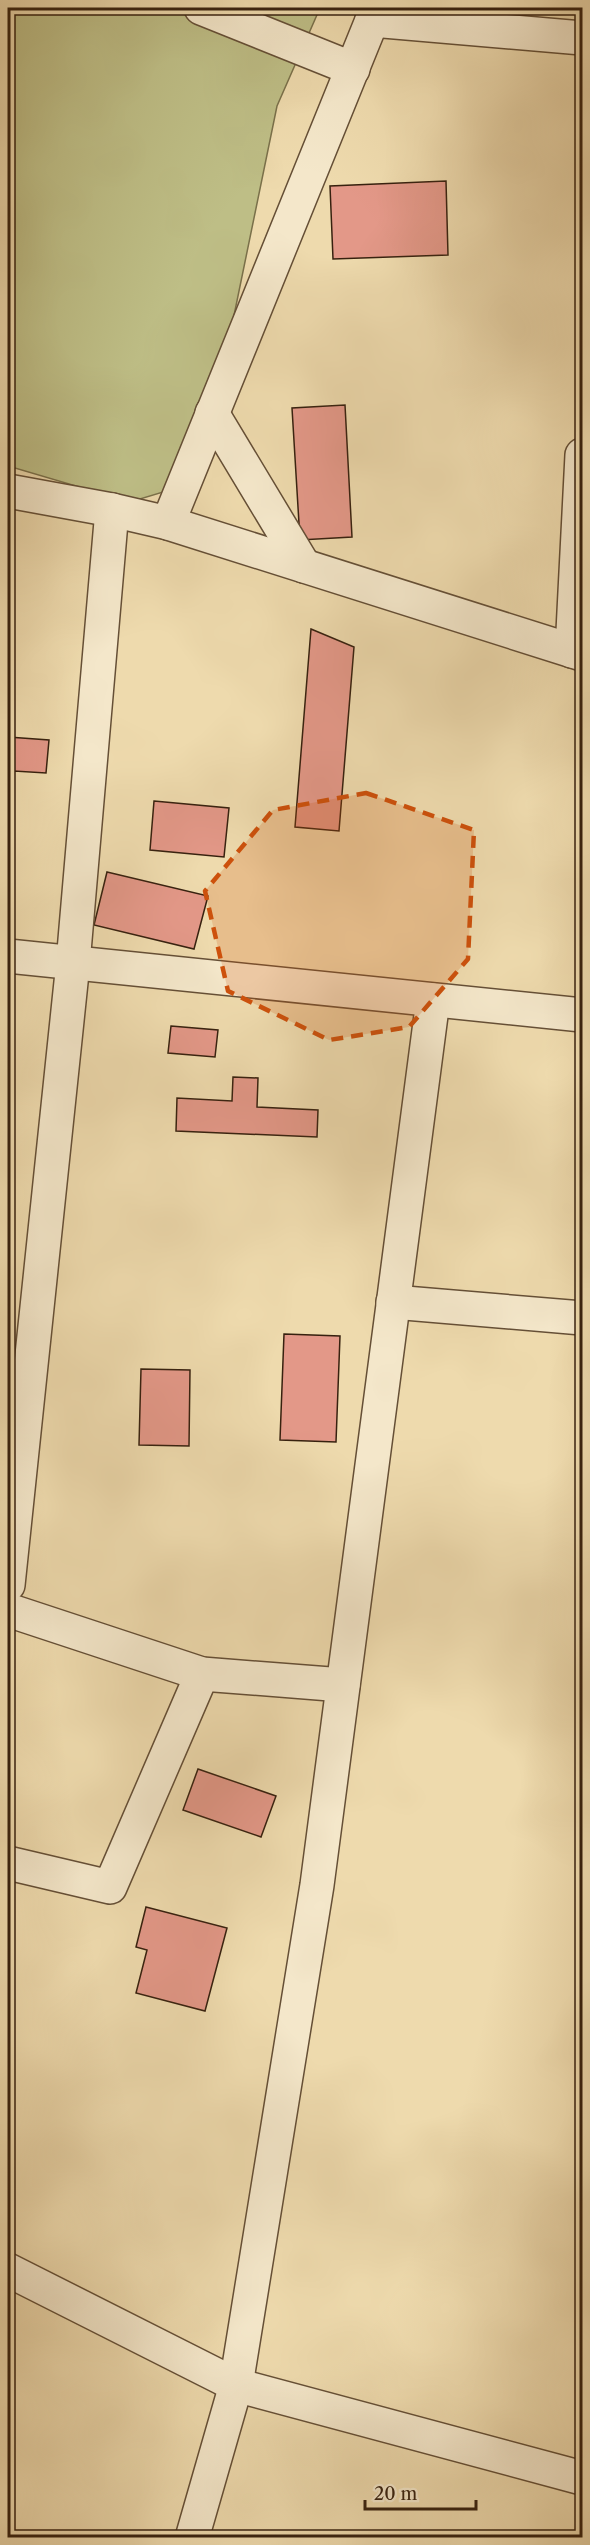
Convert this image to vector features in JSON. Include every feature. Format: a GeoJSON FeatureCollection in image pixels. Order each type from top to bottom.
{"type":"FeatureCollection","features":[{"type":"Feature","properties":{"kind":"street"},"geometry":{"type":"LineString","coordinates":[[201,8],[352,69]]}},
{"type":"Feature","properties":{"kind":"street"},"geometry":{"type":"LineString","coordinates":[[168,523],[375,14],[582,38]]}},
{"type":"Feature","properties":{"kind":"street"},"geometry":{"type":"LineString","coordinates":[[212,413],[304,566]]}},
{"type":"Feature","properties":{"kind":"street"},"geometry":{"type":"LineString","coordinates":[[8,491],[168,523],[577,652],[582,455]]}},
{"type":"Feature","properties":{"kind":"street"},"geometry":{"type":"LineString","coordinates":[[8,1585],[73,963],[112,510]]}},
{"type":"Feature","properties":{"kind":"street"},"geometry":{"type":"LineString","coordinates":[[8,956],[582,1015]]}},
{"type":"Feature","properties":{"kind":"street"},"geometry":{"type":"LineString","coordinates":[[192,2538],[236,2385],[317,1885],[433,1000]]}},
{"type":"Feature","properties":{"kind":"street"},"geometry":{"type":"LineString","coordinates":[[393,1302],[582,1318]]}},
{"type":"Feature","properties":{"kind":"street"},"geometry":{"type":"LineString","coordinates":[[8,1610],[202,1674],[343,1685]]}},
{"type":"Feature","properties":{"kind":"street"},"geometry":{"type":"LineString","coordinates":[[8,1863],[110,1887],[202,1674]]}},
{"type":"Feature","properties":{"kind":"street"},"geometry":{"type":"LineString","coordinates":[[8,2270],[236,2385],[582,2478]]}},
{"type":"Feature","properties":{"kind":"highlighted area"},"geometry":{"type":"Polygon","coordinates":[[[366,793],[474,830],[468,959],[409,1027],[329,1040],[228,991],[205,891],[273,810],[366,793]]]}},
{"type":"Feature","properties":{"kind":"green space"},"geometry":{"type":"Polygon","coordinates":[[[8,8],[320,8],[277,106],[223,369],[170,490],[130,502],[8,466],[8,8]]]}},
{"type":"Feature","properties":{"kind":"building"},"geometry":{"type":"Polygon","coordinates":[[[446,181],[448,255],[333,259],[330,186],[446,181]]]}},
{"type":"Feature","properties":{"kind":"building"},"geometry":{"type":"Polygon","coordinates":[[[345,405],[352,537],[300,540],[292,408],[345,405]]]}},
{"type":"Feature","properties":{"kind":"building"},"geometry":{"type":"Polygon","coordinates":[[[311,629],[354,647],[339,831],[295,827],[311,629]]]}},
{"type":"Feature","properties":{"kind":"building"},"geometry":{"type":"Polygon","coordinates":[[[8,737],[49,740],[46,773],[14,771],[12,791],[8,791],[8,737]]]}},
{"type":"Feature","properties":{"kind":"building"},"geometry":{"type":"Polygon","coordinates":[[[154,801],[229,808],[224,857],[150,850],[154,801]]]}},
{"type":"Feature","properties":{"kind":"building"},"geometry":{"type":"Polygon","coordinates":[[[107,872],[208,896],[194,949],[94,925],[107,872]]]}},
{"type":"Feature","properties":{"kind":"building"},"geometry":{"type":"Polygon","coordinates":[[[171,1026],[218,1030],[215,1057],[168,1053],[171,1026]]]}},
{"type":"Feature","properties":{"kind":"building"},"geometry":{"type":"Polygon","coordinates":[[[233,1077],[258,1078],[257,1107],[318,1110],[317,1137],[176,1131],[177,1098],[232,1101],[233,1077]]]}},
{"type":"Feature","properties":{"kind":"building"},"geometry":{"type":"Polygon","coordinates":[[[284,1334],[340,1336],[336,1442],[280,1440],[284,1334]]]}},
{"type":"Feature","properties":{"kind":"building"},"geometry":{"type":"Polygon","coordinates":[[[141,1369],[190,1370],[189,1446],[139,1445],[141,1369]]]}},
{"type":"Feature","properties":{"kind":"building"},"geometry":{"type":"Polygon","coordinates":[[[198,1769],[276,1796],[261,1837],[183,1810],[198,1769]]]}},
{"type":"Feature","properties":{"kind":"building"},"geometry":{"type":"Polygon","coordinates":[[[146,1907],[227,1928],[205,2011],[136,1993],[147,1950],[136,1947],[146,1907]]]}}]}
